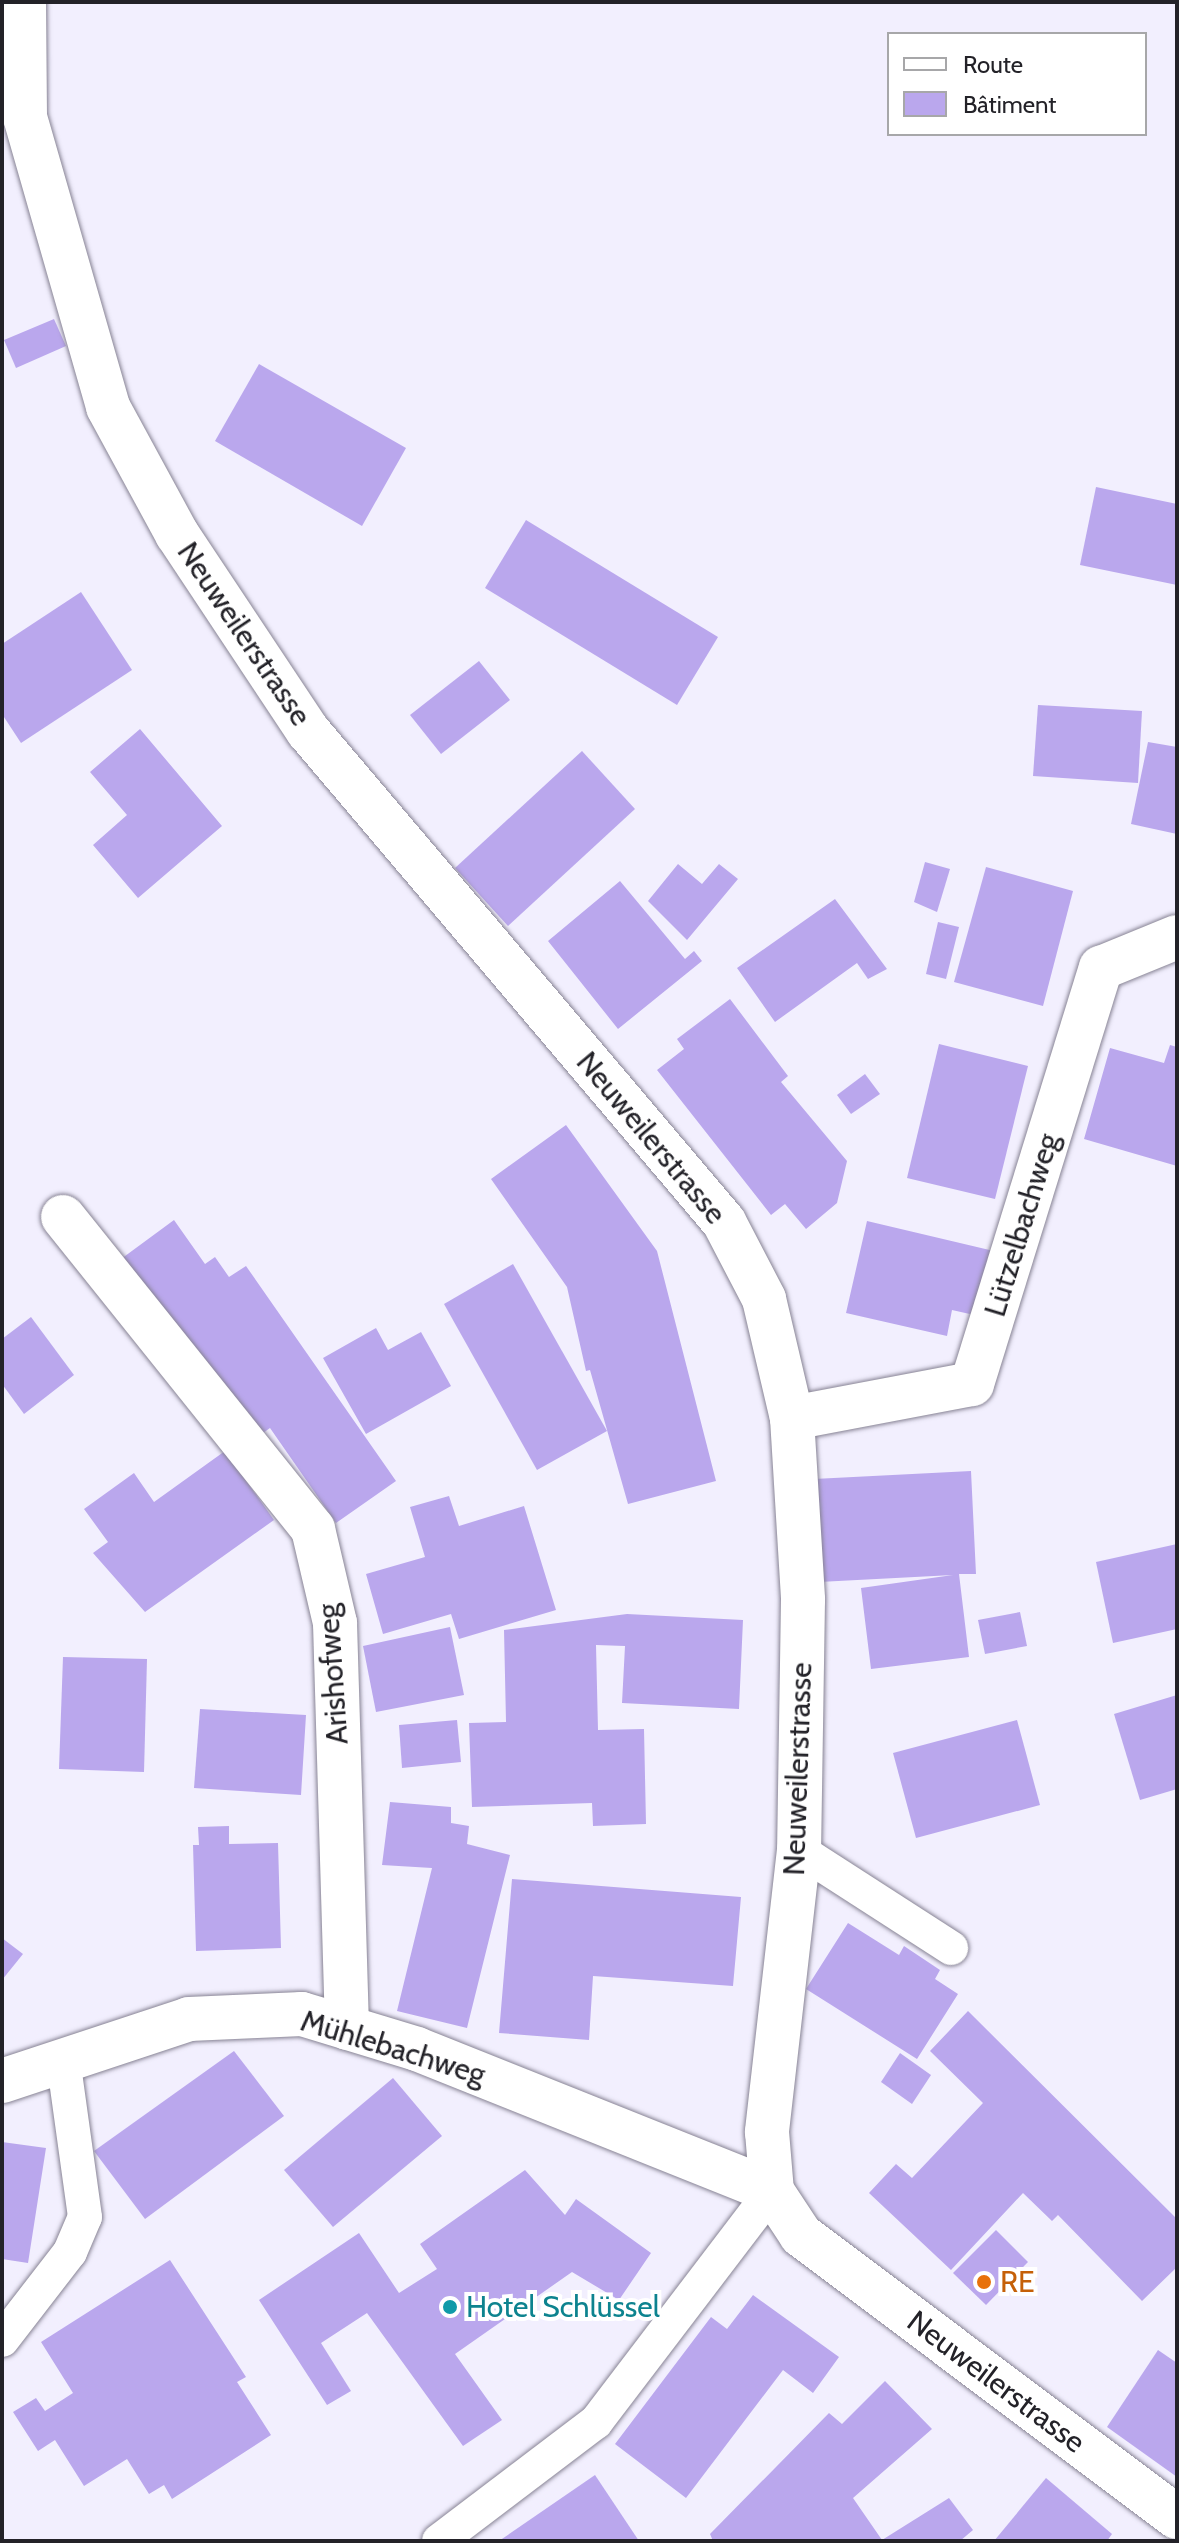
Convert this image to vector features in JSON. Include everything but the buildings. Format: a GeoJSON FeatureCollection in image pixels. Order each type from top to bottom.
{"type":"FeatureCollection","features":[{"type":"Feature","properties":{"kind":"street","name":"Neuweilerstrasse"},"geometry":{"type":"LineString","coordinates":[[24,2],[25,117],[115,420],[177,534],[308,731],[724,1222],[764,1299],[792,1418],[803,1600],[799,1850],[767,2132],[772,2191],[801,2235],[1177,2517]]}},
{"type":"Feature","properties":{"kind":"street","name":"Lützelbachweg"},"geometry":{"type":"LineString","coordinates":[[792,1418],[972,1384],[1101,968],[1177,937]]}},
{"type":"Feature","properties":{"kind":"street","name":"Arishofweg"},"geometry":{"type":"LineString","coordinates":[[63,1217],[313,1529],[335,1623],[347,2028]]}},
{"type":"Feature","properties":{"kind":"street","name":"Mühlebachweg"},"geometry":{"type":"LineString","coordinates":[[2,2081],[63,2058],[189,2019],[302,2014],[417,2049],[772,2191]]}},
{"type":"Feature","properties":{"kind":"lane"},"geometry":{"type":"LineString","coordinates":[[799,1850],[951,1948]]}},
{"type":"Feature","properties":{"kind":"lane"},"geometry":{"type":"LineString","coordinates":[[2,2340],[70,2252],[85,2217],[63,2058]]}},
{"type":"Feature","properties":{"kind":"lane"},"geometry":{"type":"LineString","coordinates":[[439,2541],[596,2422],[772,2191]]}},
{"type":"Feature","properties":{"kind":"place","name":"RE"},"geometry":{"type":"Point","coordinates":[984,2282]}},
{"type":"Feature","properties":{"kind":"place","name":"Hotel Schlüssel"},"geometry":{"type":"Point","coordinates":[450,2307]}}]}
